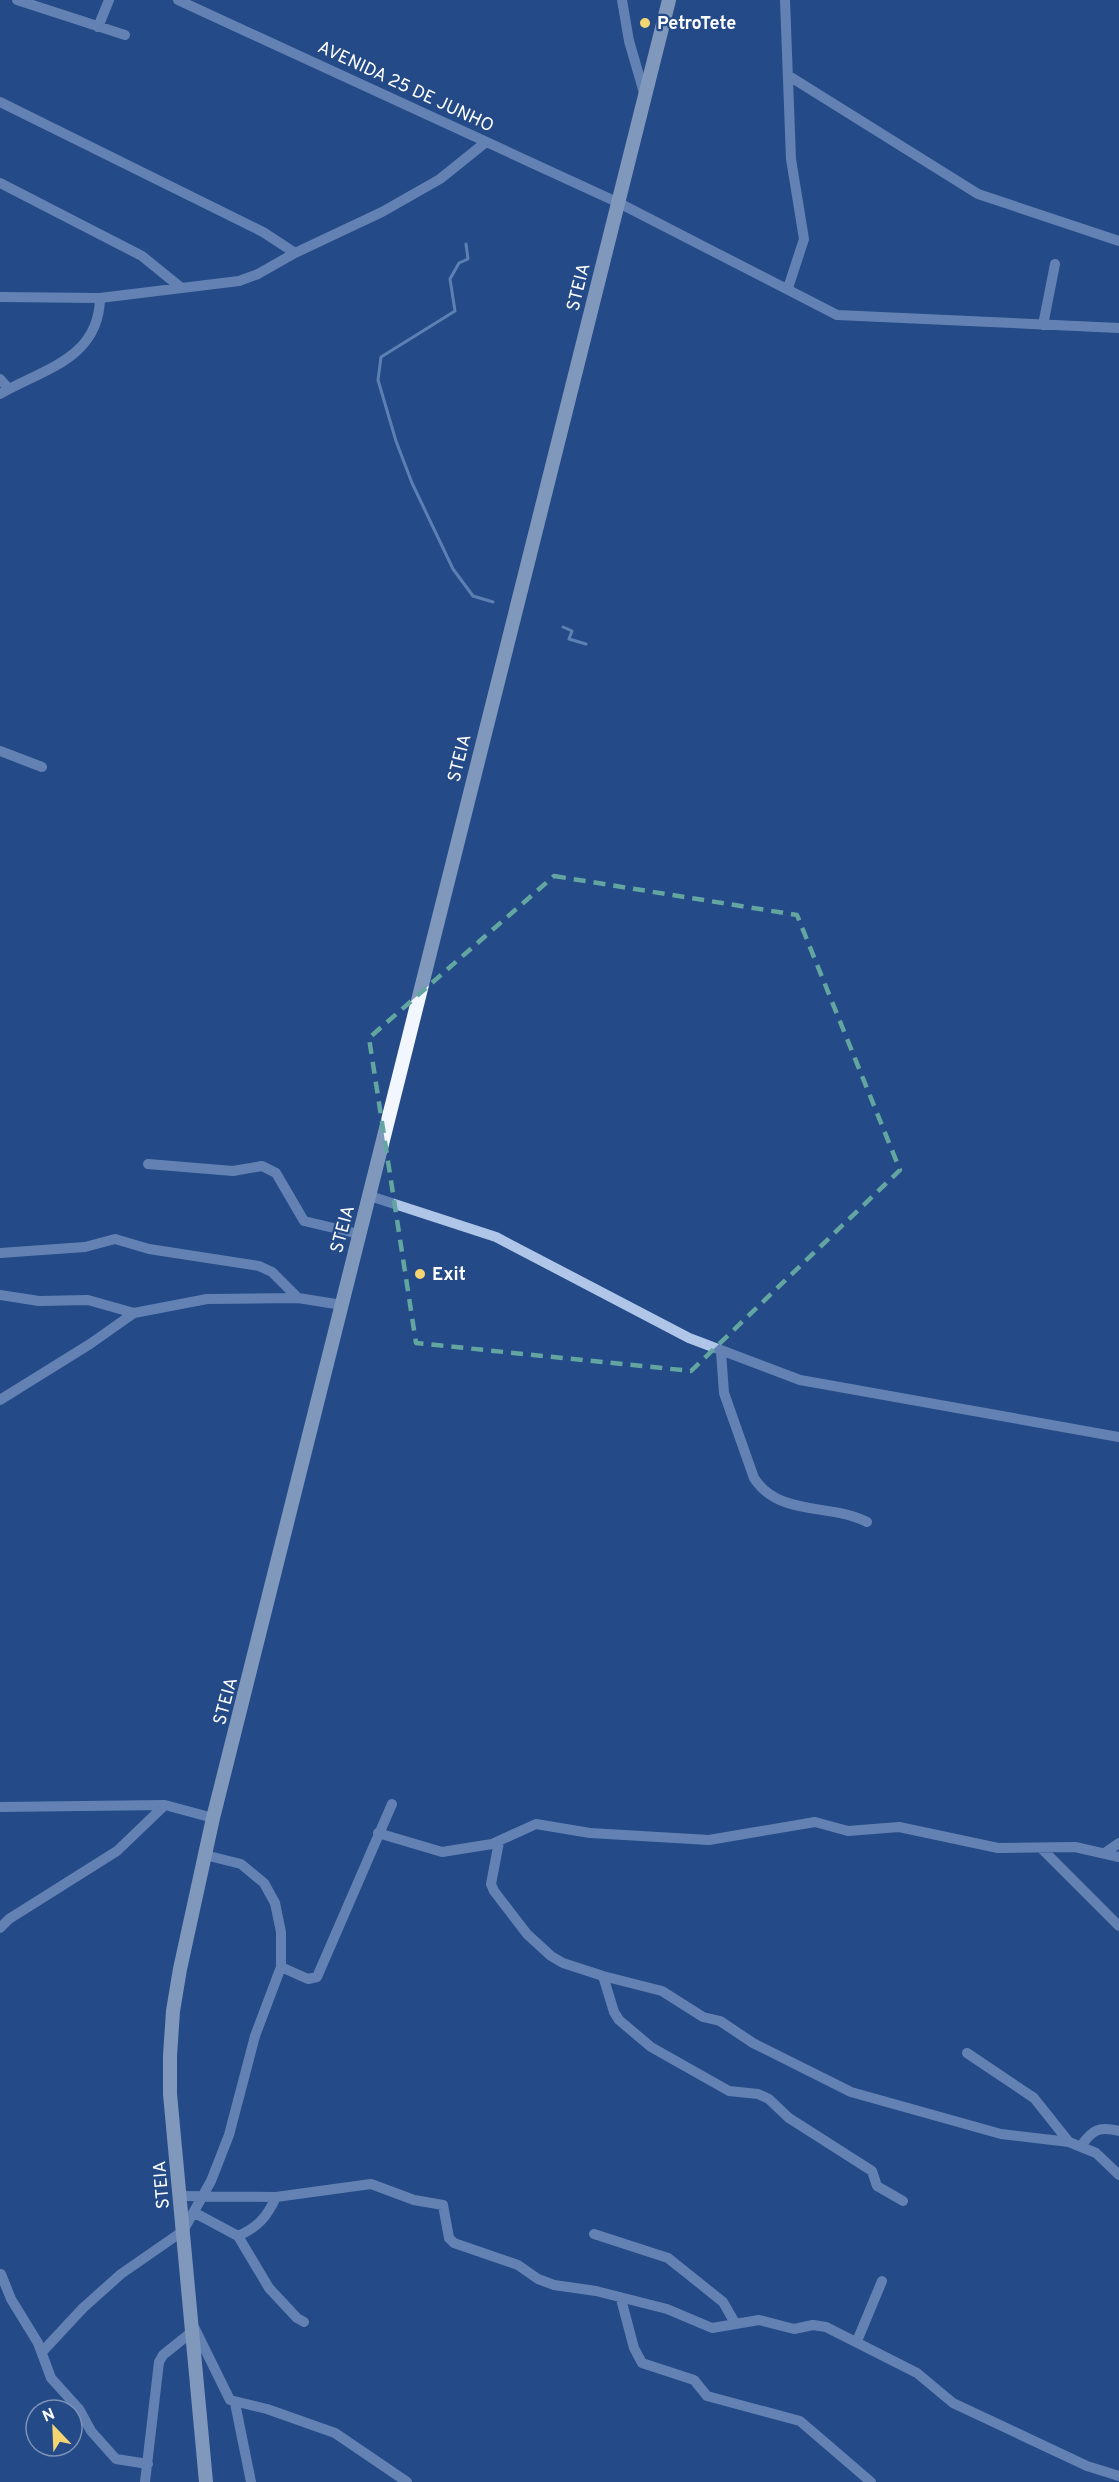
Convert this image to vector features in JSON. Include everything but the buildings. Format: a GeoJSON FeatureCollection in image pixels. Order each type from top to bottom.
{"type":"FeatureCollection","features":[{"type":"Feature","properties":{"kind":"main road","name":"STEIA"},"geometry":{"type":"LineString","coordinates":[[206,2482],[170,2094],[173,2012],[187,1930],[453,855],[669,0]]}},
{"type":"Feature","properties":{"kind":"street"},"geometry":{"type":"LineString","coordinates":[[17,0],[125,35]]}},
{"type":"Feature","properties":{"kind":"street"},"geometry":{"type":"LineString","coordinates":[[98,27],[109,0]]}},
{"type":"Feature","properties":{"kind":"street","name":"AVENIDA 25 DE JUNHO"},"geometry":{"type":"LineString","coordinates":[[178,0],[619,203],[843,317],[1119,328]]}},
{"type":"Feature","properties":{"kind":"street"},"geometry":{"type":"LineString","coordinates":[[622,0],[629,41],[645,98]]}},
{"type":"Feature","properties":{"kind":"street"},"geometry":{"type":"LineString","coordinates":[[785,0],[791,159],[804,239],[788,288]]}},
{"type":"Feature","properties":{"kind":"street"},"geometry":{"type":"LineString","coordinates":[[789,76],[978,194],[1119,241]]}},
{"type":"Feature","properties":{"kind":"street"},"geometry":{"type":"LineString","coordinates":[[0,102],[263,232],[295,253]]}},
{"type":"Feature","properties":{"kind":"street"},"geometry":{"type":"LineString","coordinates":[[0,297],[100,298],[141,294],[179,286],[238,281],[258,274],[295,253],[382,212],[440,179],[486,142]]}},
{"type":"Feature","properties":{"kind":"street"},"geometry":{"type":"LineString","coordinates":[[0,183],[142,256],[179,286]]}},
{"type":"Feature","properties":{"kind":"street"},"geometry":{"type":"LineString","coordinates":[[1043,325],[1055,264]]}},
{"type":"Feature","properties":{"kind":"street"},"geometry":{"type":"LineString","coordinates":[[0,378],[5,391],[74,356],[94,327],[100,312],[100,298]]}},
{"type":"Feature","properties":{"kind":"street"},"geometry":{"type":"LineString","coordinates":[[0,751],[42,767]]}},
{"type":"Feature","properties":{"kind":"street"},"geometry":{"type":"LineString","coordinates":[[148,1164],[233,1171],[252,1166],[270,1168],[276,1173],[304,1221],[359,1234]]}},
{"type":"Feature","properties":{"kind":"street"},"geometry":{"type":"LineString","coordinates":[[370,1196],[496,1237],[689,1338],[721,1352],[814,1384],[910,1398],[1119,1437]]}},
{"type":"Feature","properties":{"kind":"street"},"geometry":{"type":"LineString","coordinates":[[0,1253],[85,1247],[115,1239],[149,1250],[259,1266],[272,1272],[298,1298]]}},
{"type":"Feature","properties":{"kind":"street"},"geometry":{"type":"LineString","coordinates":[[0,1295],[39,1301],[88,1300],[134,1313]]}},
{"type":"Feature","properties":{"kind":"street"},"geometry":{"type":"LineString","coordinates":[[1,1398],[90,1344],[134,1313],[207,1299],[298,1298],[342,1305]]}},
{"type":"Feature","properties":{"kind":"street"},"geometry":{"type":"LineString","coordinates":[[721,1352],[724,1393],[754,1478],[762,1490],[777,1499],[867,1522]]}},
{"type":"Feature","properties":{"kind":"street"},"geometry":{"type":"LineString","coordinates":[[281,1967],[308,1979],[316,1977],[392,1804]]}},
{"type":"Feature","properties":{"kind":"street"},"geometry":{"type":"LineString","coordinates":[[0,1807],[165,1805],[213,1818]]}},
{"type":"Feature","properties":{"kind":"street"},"geometry":{"type":"LineString","coordinates":[[0,1928],[9,1919],[117,1851],[165,1805]]}},
{"type":"Feature","properties":{"kind":"street"},"geometry":{"type":"LineString","coordinates":[[378,1833],[442,1852],[499,1842],[529,1825],[536,1824],[590,1833],[709,1840],[815,1822],[848,1831],[899,1827],[998,1848],[1075,1847],[1106,1852],[1119,1857]]}},
{"type":"Feature","properties":{"kind":"street"},"geometry":{"type":"LineString","coordinates":[[499,1842],[492,1888],[522,1929],[551,1956],[603,1976],[662,1991],[703,2017],[720,2021],[753,2043],[851,2092],[1001,2134],[1069,2142],[1096,2153],[1119,2175]]}},
{"type":"Feature","properties":{"kind":"street"},"geometry":{"type":"LineString","coordinates":[[1106,1852],[1119,1843]]}},
{"type":"Feature","properties":{"kind":"street"},"geometry":{"type":"LineString","coordinates":[[1041,1848],[1119,1926]]}},
{"type":"Feature","properties":{"kind":"street"},"geometry":{"type":"LineString","coordinates":[[42,2352],[83,2308],[122,2274],[183,2231],[204,2195],[229,2135],[255,2036],[281,1967],[281,1932],[271,1891],[249,1869],[205,1855]]}},
{"type":"Feature","properties":{"kind":"street"},"geometry":{"type":"LineString","coordinates":[[603,1976],[614,2012],[619,2020],[651,2047],[729,2091],[758,2094],[770,2099],[789,2118],[872,2171],[877,2186],[903,2201]]}},
{"type":"Feature","properties":{"kind":"street"},"geometry":{"type":"LineString","coordinates":[[967,2053],[1034,2098],[1069,2142]]}},
{"type":"Feature","properties":{"kind":"street"},"geometry":{"type":"LineString","coordinates":[[1081,2146],[1089,2133],[1098,2129],[1119,2131]]}},
{"type":"Feature","properties":{"kind":"street"},"geometry":{"type":"LineString","coordinates":[[180,2196],[276,2197],[371,2184],[414,2200],[438,2203],[445,2209],[449,2238],[454,2243],[518,2265],[538,2279],[554,2285],[596,2291],[667,2309],[712,2328],[759,2320],[794,2329],[819,2325],[857,2341],[916,2373],[953,2403],[1087,2466],[1119,2476]]}},
{"type":"Feature","properties":{"kind":"street"},"geometry":{"type":"LineString","coordinates":[[238,2236],[259,2224],[268,2215],[276,2197]]}},
{"type":"Feature","properties":{"kind":"street"},"geometry":{"type":"LineString","coordinates":[[195,2213],[238,2236],[268,2288],[297,2318],[304,2322]]}},
{"type":"Feature","properties":{"kind":"street"},"geometry":{"type":"LineString","coordinates":[[594,2234],[668,2259],[723,2302],[735,2323]]}},
{"type":"Feature","properties":{"kind":"street"},"geometry":{"type":"LineString","coordinates":[[1,2274],[11,2299],[42,2352],[51,2378],[79,2409],[91,2431],[111,2455],[122,2461],[148,2464]]}},
{"type":"Feature","properties":{"kind":"street"},"geometry":{"type":"LineString","coordinates":[[857,2341],[882,2281]]}},
{"type":"Feature","properties":{"kind":"street"},"geometry":{"type":"LineString","coordinates":[[621,2299],[634,2348],[642,2363],[694,2380],[707,2396],[800,2421],[871,2482]]}},
{"type":"Feature","properties":{"kind":"street"},"geometry":{"type":"LineString","coordinates":[[145,2482],[159,2362],[192,2326],[227,2397],[235,2403],[267,2409],[335,2433],[407,2482]]}},
{"type":"Feature","properties":{"kind":"street"},"geometry":{"type":"LineString","coordinates":[[235,2403],[251,2482]]}},
{"type":"Feature","properties":{"kind":"highlighted area"},"geometry":{"type":"Polygon","coordinates":[[[554,876],[797,915],[900,1170],[691,1371],[416,1343],[369,1038],[554,876]]]}},
{"type":"Feature","properties":{"kind":"waterway"},"geometry":{"type":"LineString","coordinates":[[466,244],[468,259],[459,263],[450,279],[455,311],[381,357],[378,380],[396,441],[412,483],[453,569],[473,596],[493,602]]}},
{"type":"Feature","properties":{"kind":"waterway"},"geometry":{"type":"LineString","coordinates":[[563,627],[572,631],[569,639],[586,644]]}},
{"type":"Feature","properties":{"kind":"place","name":"PetroTete"},"geometry":{"type":"Point","coordinates":[645,23]}},
{"type":"Feature","properties":{"kind":"place","name":"Exit"},"geometry":{"type":"Point","coordinates":[420,1274]}}]}
